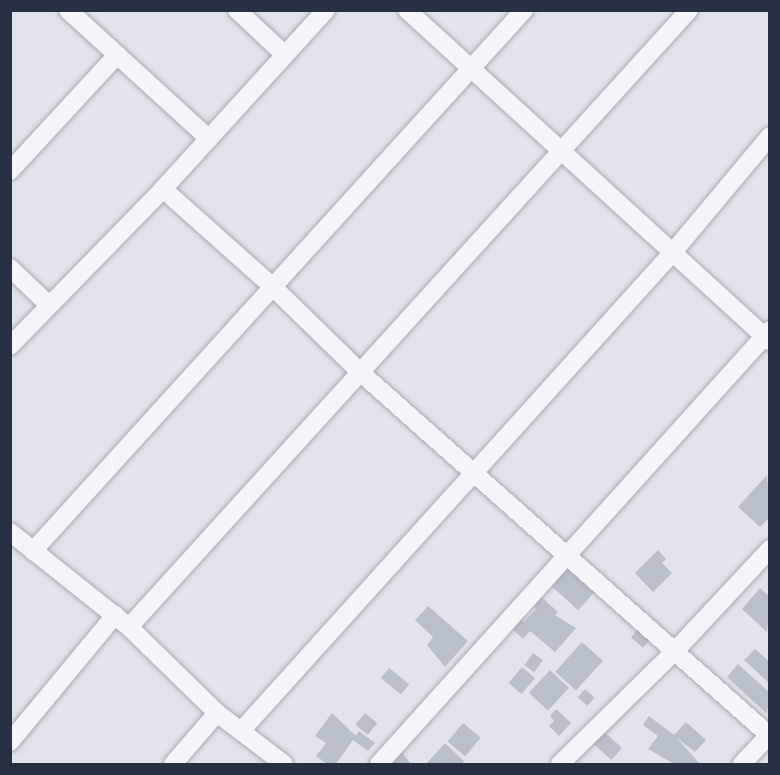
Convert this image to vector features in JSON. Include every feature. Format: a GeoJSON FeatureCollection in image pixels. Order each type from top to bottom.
{"type":"FeatureCollection","features":[{"type":"Feature","properties":{"kind":"street"},"geometry":{"type":"LineString","coordinates":[[68,10],[208,138]]}},
{"type":"Feature","properties":{"kind":"street"},"geometry":{"type":"LineString","coordinates":[[237,10],[285,55]]}},
{"type":"Feature","properties":{"kind":"street"},"geometry":{"type":"LineString","coordinates":[[10,346],[48,304],[163,189],[326,10]]}},
{"type":"Feature","properties":{"kind":"street"},"geometry":{"type":"LineString","coordinates":[[379,765],[768,335],[560,152],[407,10]]}},
{"type":"Feature","properties":{"kind":"street"},"geometry":{"type":"LineString","coordinates":[[33,551],[524,10]]}},
{"type":"Feature","properties":{"kind":"street"},"geometry":{"type":"LineString","coordinates":[[10,742],[360,372],[689,10]]}},
{"type":"Feature","properties":{"kind":"street"},"geometry":{"type":"LineString","coordinates":[[10,171],[117,55]]}},
{"type":"Feature","properties":{"kind":"street"},"geometry":{"type":"LineString","coordinates":[[241,731],[472,470],[673,252],[770,136]]}},
{"type":"Feature","properties":{"kind":"street"},"geometry":{"type":"LineString","coordinates":[[163,189],[273,287],[360,372],[568,554],[674,652],[769,735],[742,765]]}},
{"type":"Feature","properties":{"kind":"street"},"geometry":{"type":"LineString","coordinates":[[10,268],[48,304]]}},
{"type":"Feature","properties":{"kind":"street"},"geometry":{"type":"LineString","coordinates":[[12,536],[122,621],[217,713],[284,765]]}},
{"type":"Feature","properties":{"kind":"street"},"geometry":{"type":"LineString","coordinates":[[560,765],[674,652],[770,549]]}},
{"type":"Feature","properties":{"kind":"street"},"geometry":{"type":"LineString","coordinates":[[173,765],[217,713]]}},
{"type":"Feature","properties":{"kind":"building"},"geometry":{"type":"Polygon","coordinates":[[[767,475],[770,517],[760,527],[738,507],[767,475]]]}},
{"type":"Feature","properties":{"kind":"building"},"geometry":{"type":"Polygon","coordinates":[[[658,550],[666,559],[662,563],[672,573],[653,592],[635,573],[658,550]]]}},
{"type":"Feature","properties":{"kind":"building"},"geometry":{"type":"Polygon","coordinates":[[[566,567],[594,592],[578,610],[550,585],[566,567]]]}},
{"type":"Feature","properties":{"kind":"building"},"geometry":{"type":"Polygon","coordinates":[[[760,588],[770,597],[767,632],[742,609],[760,588]]]}},
{"type":"Feature","properties":{"kind":"building"},"geometry":{"type":"Polygon","coordinates":[[[539,595],[558,612],[555,615],[576,628],[555,652],[530,631],[523,639],[510,627],[519,617],[524,622],[536,609],[531,604],[539,595]]]}},
{"type":"Feature","properties":{"kind":"building"},"geometry":{"type":"Polygon","coordinates":[[[428,606],[468,641],[445,667],[427,645],[433,637],[415,620],[428,606]]]}},
{"type":"Feature","properties":{"kind":"building"},"geometry":{"type":"Polygon","coordinates":[[[638,629],[650,639],[643,648],[631,637],[638,629]]]}},
{"type":"Feature","properties":{"kind":"building"},"geometry":{"type":"Polygon","coordinates":[[[582,642],[603,661],[576,690],[555,672],[582,642]]]}},
{"type":"Feature","properties":{"kind":"building"},"geometry":{"type":"Polygon","coordinates":[[[755,649],[770,662],[770,684],[744,660],[755,649]]]}},
{"type":"Feature","properties":{"kind":"building"},"geometry":{"type":"Polygon","coordinates":[[[533,653],[543,660],[534,672],[524,665],[533,653]]]}},
{"type":"Feature","properties":{"kind":"building"},"geometry":{"type":"Polygon","coordinates":[[[738,664],[770,693],[767,714],[727,677],[738,664]]]}},
{"type":"Feature","properties":{"kind":"building"},"geometry":{"type":"Polygon","coordinates":[[[522,667],[535,678],[522,694],[509,683],[522,667]]]}},
{"type":"Feature","properties":{"kind":"building"},"geometry":{"type":"Polygon","coordinates":[[[389,668],[409,684],[401,694],[381,678],[389,668]]]}},
{"type":"Feature","properties":{"kind":"building"},"geometry":{"type":"Polygon","coordinates":[[[550,670],[569,688],[548,710],[529,693],[550,670]]]}},
{"type":"Feature","properties":{"kind":"building"},"geometry":{"type":"Polygon","coordinates":[[[585,689],[595,698],[587,706],[578,697],[585,689]]]}},
{"type":"Feature","properties":{"kind":"building"},"geometry":{"type":"Polygon","coordinates":[[[556,709],[571,723],[559,736],[549,726],[554,721],[550,716],[556,709]]]}},
{"type":"Feature","properties":{"kind":"building"},"geometry":{"type":"Polygon","coordinates":[[[332,713],[356,736],[359,731],[375,743],[368,751],[353,740],[336,764],[327,764],[316,756],[326,743],[315,736],[332,713]]]}},
{"type":"Feature","properties":{"kind":"building"},"geometry":{"type":"Polygon","coordinates":[[[365,713],[377,723],[368,735],[355,724],[365,713]]]}},
{"type":"Feature","properties":{"kind":"building"},"geometry":{"type":"Polygon","coordinates":[[[649,716],[674,735],[686,722],[706,740],[695,752],[677,738],[700,764],[674,764],[648,749],[658,736],[643,725],[649,716]]]}},
{"type":"Feature","properties":{"kind":"building"},"geometry":{"type":"Polygon","coordinates":[[[463,723],[481,738],[465,756],[448,741],[463,723]]]}},
{"type":"Feature","properties":{"kind":"building"},"geometry":{"type":"Polygon","coordinates":[[[602,730],[622,748],[611,760],[591,742],[602,730]]]}},
{"type":"Feature","properties":{"kind":"building"},"geometry":{"type":"Polygon","coordinates":[[[445,743],[464,761],[461,764],[426,764],[445,743]]]}},
{"type":"Feature","properties":{"kind":"building"},"geometry":{"type":"Polygon","coordinates":[[[401,751],[411,764],[390,764],[401,751]]]}}]}
